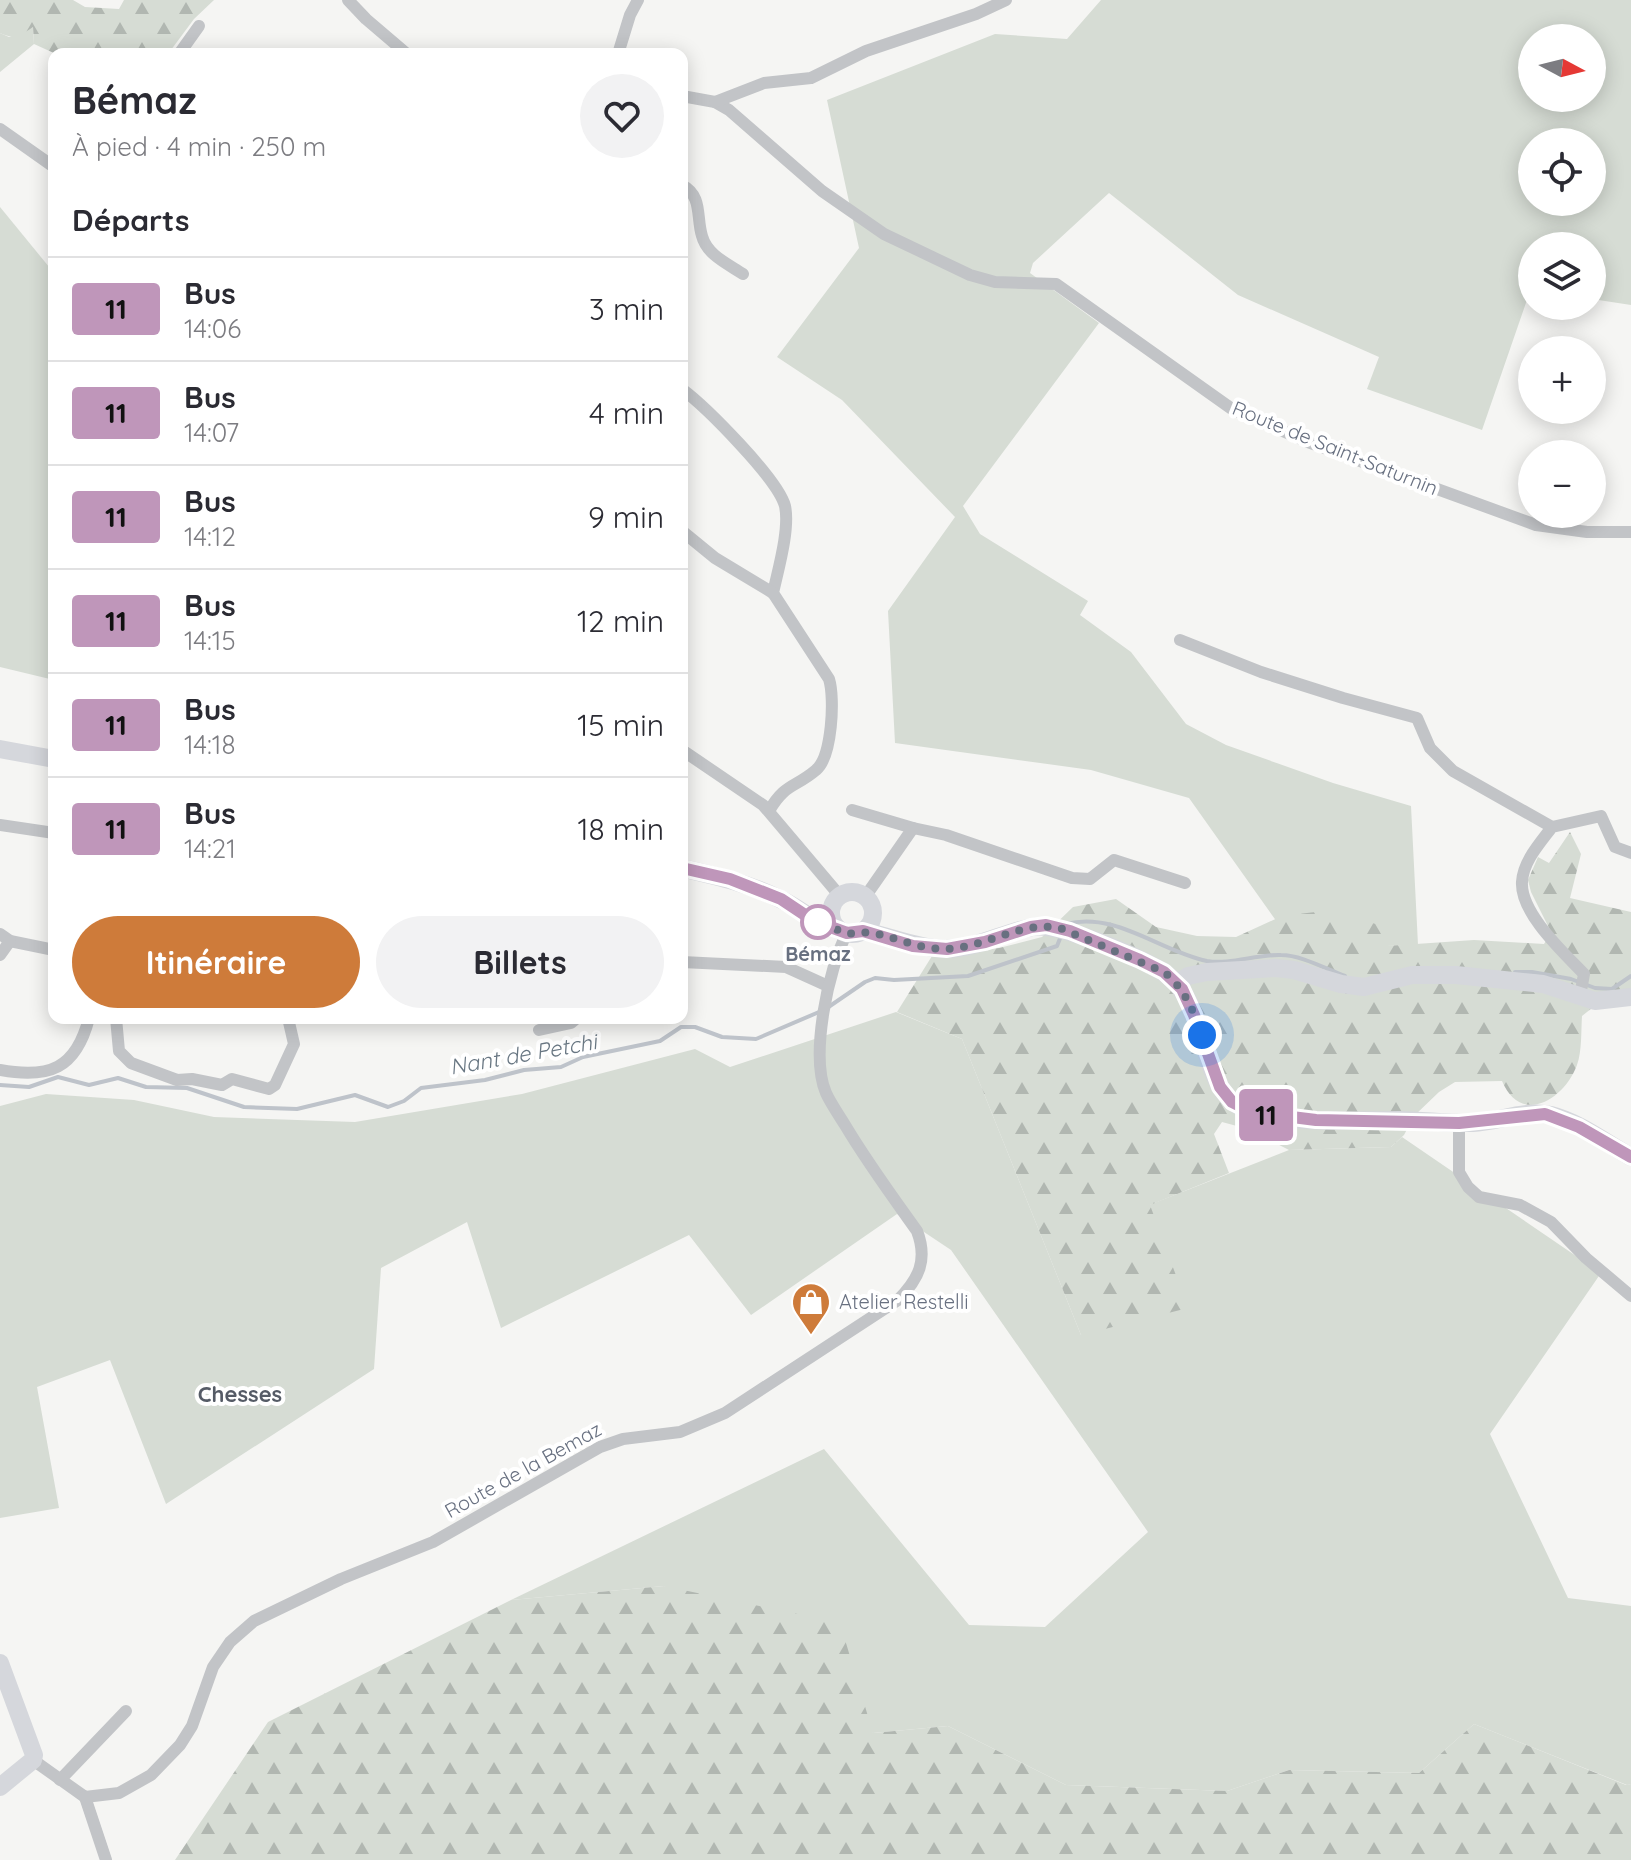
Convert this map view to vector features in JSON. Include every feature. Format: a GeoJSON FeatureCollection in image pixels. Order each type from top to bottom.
{"type":"FeatureCollection","features":[{"type":"Feature","properties":{"kind":"street"},"geometry":{"type":"LineString","coordinates":[[348,0],[400,48]]}},
{"type":"Feature","properties":{"kind":"street"},"geometry":{"type":"LineString","coordinates":[[620,48],[638,0]]}},
{"type":"Feature","properties":{"kind":"street"},"geometry":{"type":"LineString","coordinates":[[715,102],[764,83],[811,78],[866,51],[976,14],[1006,0]]}},
{"type":"Feature","properties":{"kind":"street"},"geometry":{"type":"LineString","coordinates":[[183,48],[199,26]]}},
{"type":"Feature","properties":{"kind":"street","name":"Route de Saint-Saturnin"},"geometry":{"type":"LineString","coordinates":[[688,97],[715,102],[750,126],[822,191],[884,234],[970,275],[995,282],[1056,284],[1232,409],[1308,442],[1536,525],[1587,532],[1631,532]]}},
{"type":"Feature","properties":{"kind":"street"},"geometry":{"type":"LineString","coordinates":[[0,129],[48,163]]}},
{"type":"Feature","properties":{"kind":"street"},"geometry":{"type":"LineString","coordinates":[[688,188],[699,207],[702,237],[713,255],[743,274]]}},
{"type":"Feature","properties":{"kind":"street"},"geometry":{"type":"LineString","coordinates":[[688,394],[712,413],[781,497],[786,519],[773,593]]}},
{"type":"Feature","properties":{"kind":"street"},"geometry":{"type":"LineString","coordinates":[[688,536],[715,558],[773,593],[829,679],[832,697],[825,756],[820,766],[783,791],[769,811]]}},
{"type":"Feature","properties":{"kind":"street"},"geometry":{"type":"LineString","coordinates":[[1180,640],[1261,672],[1417,718],[1430,748],[1453,771],[1552,827]]}},
{"type":"Feature","properties":{"kind":"street"},"geometry":{"type":"LineString","coordinates":[[0,749],[48,758]]}},
{"type":"Feature","properties":{"kind":"street"},"geometry":{"type":"LineString","coordinates":[[688,754],[769,811],[836,901],[832,918],[849,931]]}},
{"type":"Feature","properties":{"kind":"street"},"geometry":{"type":"LineString","coordinates":[[852,810],[946,835],[1080,880],[1097,875],[1114,860],[1185,883]]}},
{"type":"Feature","properties":{"kind":"street"},"geometry":{"type":"LineString","coordinates":[[1631,853],[1615,847],[1601,816],[1552,827],[1530,857],[1522,881],[1525,901],[1595,1001],[1631,997]]}},
{"type":"Feature","properties":{"kind":"street"},"geometry":{"type":"LineString","coordinates":[[0,825],[48,832]]}},
{"type":"Feature","properties":{"kind":"street"},"geometry":{"type":"LineString","coordinates":[[849,931],[870,923],[869,905],[913,828]]}},
{"type":"Feature","properties":{"kind":"street"},"geometry":{"type":"LineString","coordinates":[[688,869],[730,879],[781,899],[814,921],[913,946],[957,948],[1046,925],[1080,935],[1140,960],[1164,972],[1182,990],[1220,1087],[1241,1108],[1288,1118],[1459,1123],[1551,1115],[1631,1157]]}},
{"type":"Feature","properties":{"kind":"street"},"geometry":{"type":"LineString","coordinates":[[802,911],[821,913],[853,892],[891,928],[929,947]]}},
{"type":"Feature","properties":{"kind":"street","name":"Route de la Bemaz"},"geometry":{"type":"LineString","coordinates":[[85,1797],[119,1793],[151,1775],[180,1745],[192,1726],[213,1667],[230,1642],[254,1621],[341,1579],[433,1542],[600,1447],[623,1439],[680,1432],[725,1413],[904,1295],[919,1274],[922,1244],[917,1231],[825,1092],[820,1052],[825,1003],[833,965],[849,931]]}},
{"type":"Feature","properties":{"kind":"street"},"geometry":{"type":"LineString","coordinates":[[0,955],[5,938],[48,949]]}},
{"type":"Feature","properties":{"kind":"street"},"geometry":{"type":"LineString","coordinates":[[688,962],[786,967],[828,986]]}},
{"type":"Feature","properties":{"kind":"street"},"geometry":{"type":"LineString","coordinates":[[1182,990],[1222,972],[1276,968],[1364,987],[1412,975],[1456,975],[1582,986]]}},
{"type":"Feature","properties":{"kind":"street"},"geometry":{"type":"LineString","coordinates":[[0,1070],[47,1073],[66,1063],[72,1058],[87,1024]]}},
{"type":"Feature","properties":{"kind":"street"},"geometry":{"type":"LineString","coordinates":[[117,1024],[119,1051],[131,1063],[177,1080],[192,1079],[222,1085],[232,1079],[269,1089],[275,1085],[294,1044],[289,1024]]}},
{"type":"Feature","properties":{"kind":"street"},"geometry":{"type":"LineString","coordinates":[[539,1030],[566,1024]]}},
{"type":"Feature","properties":{"kind":"street"},"geometry":{"type":"LineString","coordinates":[[1459,1123],[1459,1172],[1468,1187],[1479,1197],[1520,1205],[1551,1222],[1586,1258],[1631,1296]]}},
{"type":"Feature","properties":{"kind":"street"},"geometry":{"type":"LineString","coordinates":[[2,1673],[32,1745],[33,1760],[85,1797],[106,1860]]}},
{"type":"Feature","properties":{"kind":"street"},"geometry":{"type":"LineString","coordinates":[[60,1780],[126,1711]]}},
{"type":"Feature","properties":{"kind":"street"},"geometry":{"type":"LineString","coordinates":[[0,1787],[33,1760]]}},
{"type":"Feature","properties":{"kind":"green space"},"geometry":{"type":"Polygon","coordinates":[[[0,0],[73,0],[85,7],[119,9],[124,0],[214,0],[194,19],[172,48],[48,50],[34,44],[33,27],[17,36],[0,33],[0,0]]]}},
{"type":"Feature","properties":{"kind":"green space"},"geometry":{"type":"Polygon","coordinates":[[[1101,0],[1631,0],[1631,305],[1606,301],[1606,232],[1518,232],[1520,320],[1482,430],[1367,389],[1379,357],[1238,295],[1109,193],[1033,263],[1030,273],[1099,323],[963,506],[980,534],[1088,601],[1080,615],[1131,652],[1186,724],[1226,745],[1333,783],[1411,806],[1418,945],[1387,946],[1277,922],[1189,798],[1091,770],[895,743],[888,611],[955,517],[842,400],[777,357],[859,248],[827,100],[995,34],[1067,39],[1101,0]]]}},
{"type":"Feature","properties":{"kind":"green space"},"geometry":{"type":"Polygon","coordinates":[[[33,27],[34,44],[0,72],[0,33],[9,37],[33,27]]]}},
{"type":"Feature","properties":{"kind":"green space"},"geometry":{"type":"Polygon","coordinates":[[[0,207],[48,266],[48,679],[0,667],[0,207]]]}},
{"type":"Feature","properties":{"kind":"green space"},"geometry":{"type":"Polygon","coordinates":[[[1570,832],[1581,854],[1570,898],[1631,912],[1631,993],[1607,996],[1582,1016],[1579,1059],[1571,1078],[1562,1089],[1542,1103],[1531,1105],[1510,1095],[1502,1081],[1455,1082],[1439,1092],[1414,1116],[1404,1135],[1391,1147],[1289,1150],[1248,1129],[1222,1122],[1214,1134],[1229,1173],[1150,1205],[1188,1308],[1081,1335],[962,1039],[897,1012],[932,956],[999,948],[1042,937],[1073,907],[1116,899],[1156,927],[1197,936],[1236,937],[1282,916],[1332,910],[1385,927],[1387,946],[1474,940],[1544,944],[1551,932],[1528,880],[1538,857],[1549,863],[1570,832]]]}},
{"type":"Feature","properties":{"kind":"green space"},"geometry":{"type":"Polygon","coordinates":[[[896,1012],[962,1039],[1081,1335],[1149,1205],[1289,1150],[1391,1147],[1402,1137],[1601,1273],[1490,1434],[1568,1598],[1631,1606],[1631,1784],[1474,1724],[1419,1773],[1289,1770],[1227,1791],[1066,1785],[948,1726],[873,1733],[664,1586],[511,1600],[824,1449],[969,1625],[1045,1627],[1148,1532],[951,1250],[897,1214],[751,1315],[689,1235],[501,1328],[467,1222],[381,1268],[374,1369],[166,1504],[110,1360],[37,1387],[59,1508],[0,1518],[0,1106],[46,1094],[134,1100],[214,1117],[355,1122],[522,1094],[695,1049],[730,1067],[896,1012]]]}},
{"type":"Feature","properties":{"kind":"green space"},"geometry":{"type":"Polygon","coordinates":[[[664,1586],[840,1623],[873,1733],[948,1726],[1066,1785],[1227,1791],[1289,1770],[1419,1773],[1474,1724],[1626,1785],[1631,1784],[1631,1860],[175,1860],[268,1722],[511,1600],[664,1586]]]}},
{"type":"Feature","properties":{"kind":"waterway","name":"Nant de Petchi"},"geometry":{"type":"LineString","coordinates":[[1066,924],[1084,921],[1120,927],[1207,961],[1289,956],[1345,976]]}},
{"type":"Feature","properties":{"kind":"waterway","name":"Nant de Petchi"},"geometry":{"type":"LineString","coordinates":[[827,1008],[875,978],[894,980],[968,976],[1057,946],[1061,936]]}},
{"type":"Feature","properties":{"kind":"waterway","name":"Nant de Petchi"},"geometry":{"type":"LineString","coordinates":[[1515,972],[1532,972],[1571,979],[1595,988],[1612,989],[1631,976]]}},
{"type":"Feature","properties":{"kind":"waterway","name":"Nant de Petchi"},"geometry":{"type":"LineString","coordinates":[[0,1085],[29,1087],[58,1077],[89,1085],[118,1078],[146,1087],[187,1088],[244,1107],[297,1109],[355,1095],[388,1107],[404,1101],[421,1088],[485,1080],[524,1070],[561,1067],[583,1057],[660,1041],[681,1027],[695,1027],[722,1037],[756,1039],[819,1012]]}},
{"type":"Feature","properties":{"kind":"bus line","name":"11"},"geometry":{"type":"LineString","coordinates":[[688,869],[730,879],[781,899],[814,921],[847,933],[863,931],[913,946],[947,949],[1046,925],[1070,931],[1140,960],[1178,983],[1187,996],[1220,1087],[1232,1102],[1252,1112],[1316,1120],[1459,1123],[1545,1114],[1579,1127],[1631,1157]]}},
{"type":"Feature","properties":{"kind":"place","name":"Bémaz"},"geometry":{"type":"Point","coordinates":[818,922]}},
{"type":"Feature","properties":{"kind":"place","name":"Atelier Restelli"},"geometry":{"type":"Point","coordinates":[811,1336]}},
{"type":"Feature","properties":{"kind":"district","name":"Chesses"},"geometry":{"type":"Point","coordinates":[240,1394]}},
{"type":"Feature","properties":{"kind":"route"},"geometry":{"type":"LineString","coordinates":[[818,922],[814,921],[847,933],[863,931],[913,946],[947,949],[985,942],[1031,927],[1046,925],[1060,928],[1164,972],[1178,983],[1187,996],[1202,1035]]}}]}
